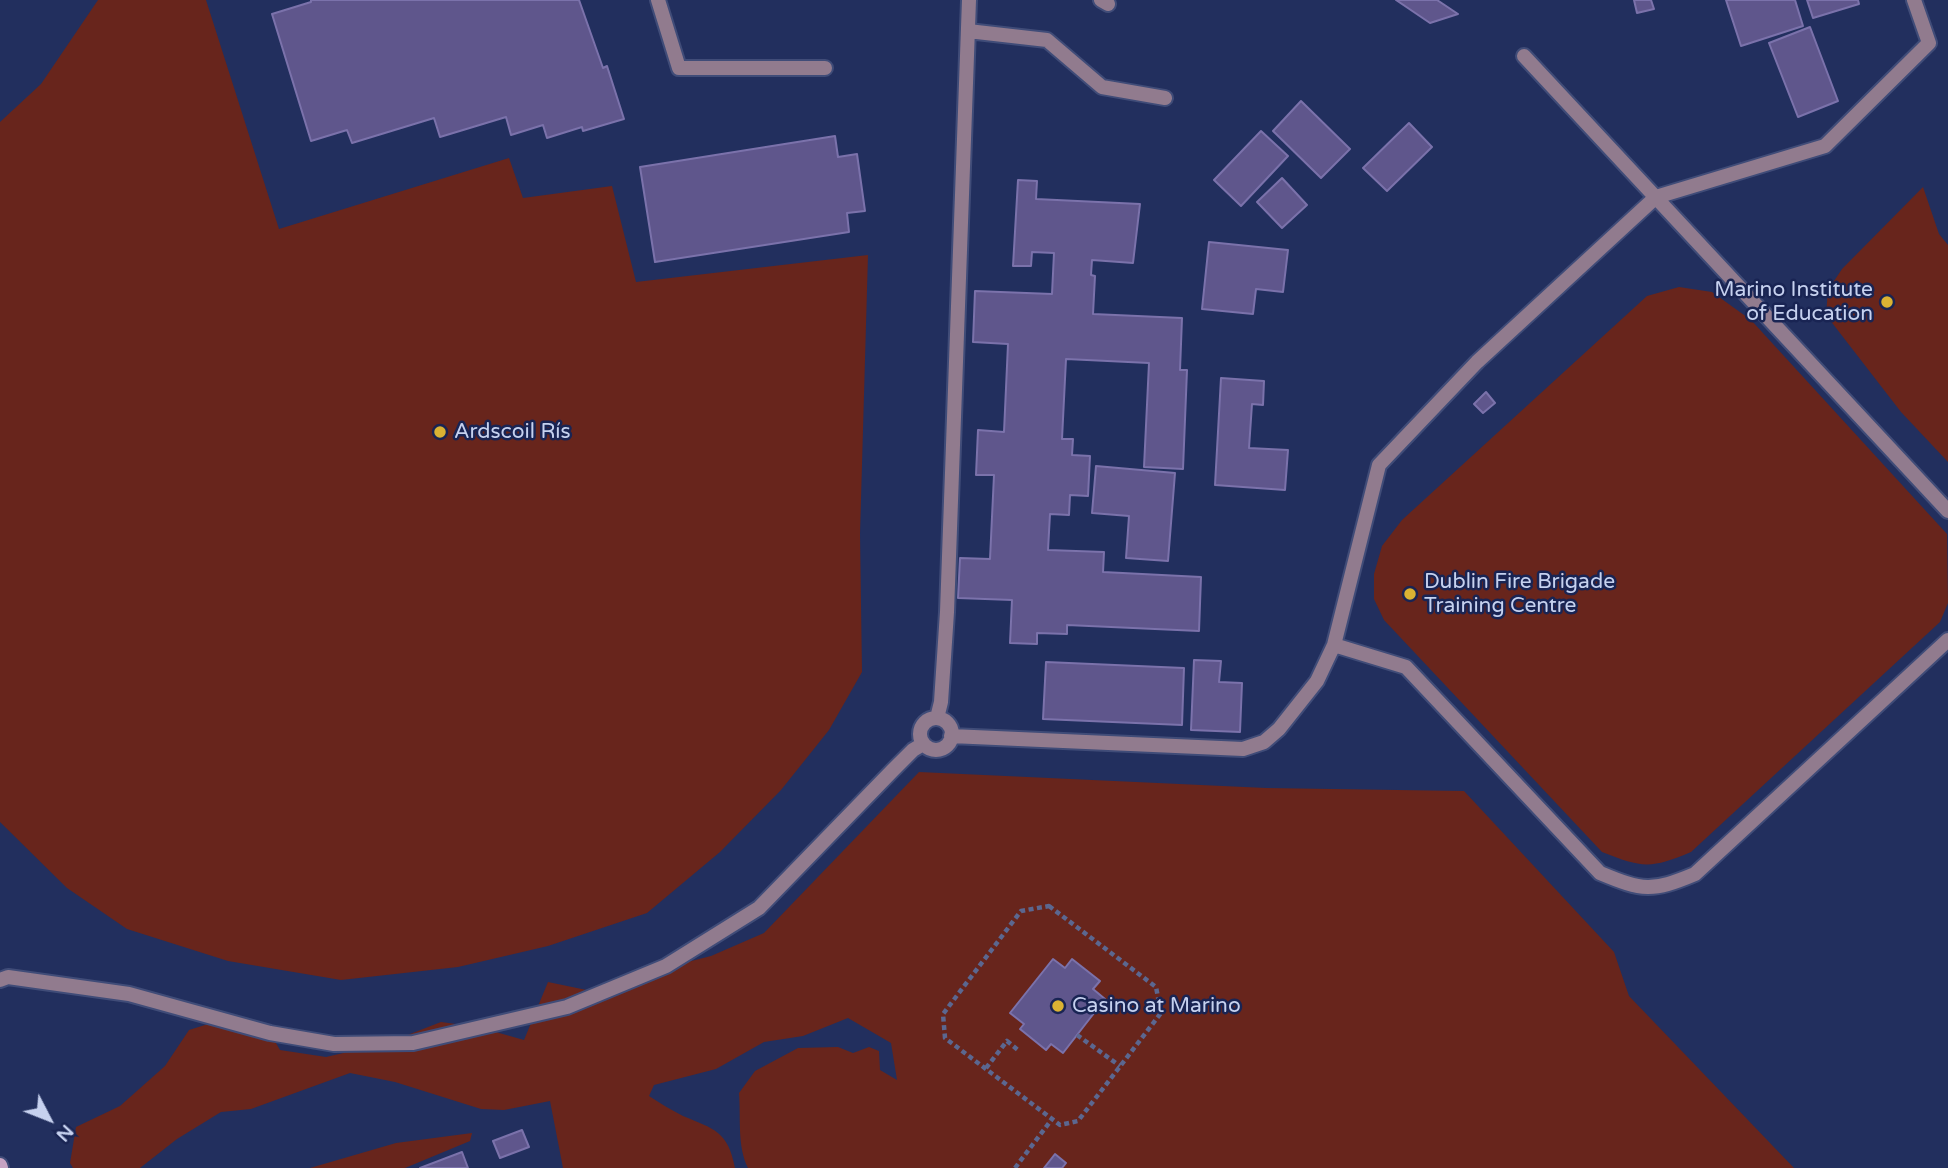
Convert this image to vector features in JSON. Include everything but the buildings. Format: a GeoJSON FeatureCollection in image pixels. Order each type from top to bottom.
{"type":"FeatureCollection","features":[{"type":"Feature","properties":{"kind":"lane"},"geometry":{"type":"LineString","coordinates":[[658,0],[679,68],[825,68]]}},
{"type":"Feature","properties":{"kind":"lane"},"geometry":{"type":"LineString","coordinates":[[937,718],[941,702],[947,612],[969,0]]}},
{"type":"Feature","properties":{"kind":"lane"},"geometry":{"type":"LineString","coordinates":[[951,736],[1243,749],[1264,742],[1279,729],[1317,681],[1334,645],[1379,465],[1477,362],[1656,197],[1825,146],[1929,43],[1914,0]]}},
{"type":"Feature","properties":{"kind":"lane"},"geometry":{"type":"LineString","coordinates":[[968,31],[1047,40],[1102,87],[1166,98]]}},
{"type":"Feature","properties":{"kind":"lane"},"geometry":{"type":"LineString","coordinates":[[1524,56],[1948,511]]}},
{"type":"Feature","properties":{"kind":"lane"},"geometry":{"type":"LineString","coordinates":[[1334,645],[1406,667],[1600,873],[1633,887],[1665,887],[1695,874],[1948,640]]}},
{"type":"Feature","properties":{"kind":"lane"},"geometry":{"type":"LineString","coordinates":[[937,718],[948,724],[951,736],[950,742],[940,750],[928,748],[923,744],[920,733],[926,722],[937,718]]}},
{"type":"Feature","properties":{"kind":"lane"},"geometry":{"type":"LineString","coordinates":[[0,979],[8,977],[129,994],[270,1033],[334,1044],[413,1042],[567,1007],[666,965],[759,908],[899,764],[923,744]]}},
{"type":"Feature","properties":{"kind":"path"},"geometry":{"type":"LineString","coordinates":[[1049,906],[1156,987],[1161,1013],[1120,1066],[1079,1121],[1060,1125],[946,1038],[943,1014],[1021,911],[1049,906]]}},
{"type":"Feature","properties":{"kind":"path"},"geometry":{"type":"LineString","coordinates":[[1077,1035],[1120,1066]]}},
{"type":"Feature","properties":{"kind":"path"},"geometry":{"type":"LineString","coordinates":[[986,1068],[1007,1041],[1018,1050]]}},
{"type":"Feature","properties":{"kind":"path"},"geometry":{"type":"LineString","coordinates":[[1015,1168],[1052,1119]]}},
{"type":"Feature","properties":{"kind":"shaded area","name":"Ardscoil Rís"},"geometry":{"type":"Polygon","coordinates":[[[98,0],[206,0],[279,229],[509,158],[523,198],[612,186],[636,282],[868,255],[860,534],[862,672],[829,730],[781,790],[720,852],[647,913],[548,946],[458,967],[341,980],[228,961],[127,929],[67,888],[0,822],[0,122],[41,84],[98,0]]]}},
{"type":"Feature","properties":{"kind":"shaded area","name":"Marino Institute of Education"},"geometry":{"type":"Polygon","coordinates":[[[1923,187],[1939,234],[1948,245],[1948,462],[1901,412],[1826,315],[1828,290],[1842,269],[1923,187]]]}},
{"type":"Feature","properties":{"kind":"shaded area"},"geometry":{"type":"Polygon","coordinates":[[[1679,287],[1712,292],[1751,320],[1947,534],[1948,603],[1940,622],[1691,852],[1656,864],[1637,864],[1602,852],[1384,620],[1374,599],[1374,574],[1382,546],[1402,520],[1647,296],[1679,287]]]}},
{"type":"Feature","properties":{"kind":"shaded area"},"geometry":{"type":"Polygon","coordinates":[[[919,772],[1266,788],[1464,791],[1614,952],[1629,996],[1794,1168],[748,1168],[741,1141],[739,1093],[755,1071],[798,1048],[838,1047],[853,1053],[869,1047],[879,1051],[880,1070],[897,1080],[891,1043],[848,1018],[803,1036],[764,1042],[716,1069],[654,1085],[649,1096],[679,1114],[711,1128],[724,1139],[735,1168],[563,1168],[550,1101],[504,1110],[481,1109],[395,1082],[350,1073],[251,1109],[221,1112],[177,1139],[140,1168],[73,1168],[70,1163],[76,1127],[120,1106],[165,1066],[189,1030],[221,1020],[270,1033],[280,1050],[326,1057],[387,1043],[441,1022],[478,1027],[524,1040],[548,982],[601,993],[656,970],[711,956],[764,933],[919,772]]]}},
{"type":"Feature","properties":{"kind":"shaded area"},"geometry":{"type":"Polygon","coordinates":[[[472,1133],[470,1141],[405,1168],[310,1168],[396,1143],[472,1133]]]}},
{"type":"Feature","properties":{"kind":"place","name":"Marino Institute of Education"},"geometry":{"type":"Point","coordinates":[1887,302]}},
{"type":"Feature","properties":{"kind":"place","name":"Ardscoil Rís"},"geometry":{"type":"Point","coordinates":[440,432]}},
{"type":"Feature","properties":{"kind":"place","name":"Dublin Fire Brigade Training Centre"},"geometry":{"type":"Point","coordinates":[1410,594]}},
{"type":"Feature","properties":{"kind":"place","name":"Casino at Marino"},"geometry":{"type":"Point","coordinates":[1058,1006]}}]}
